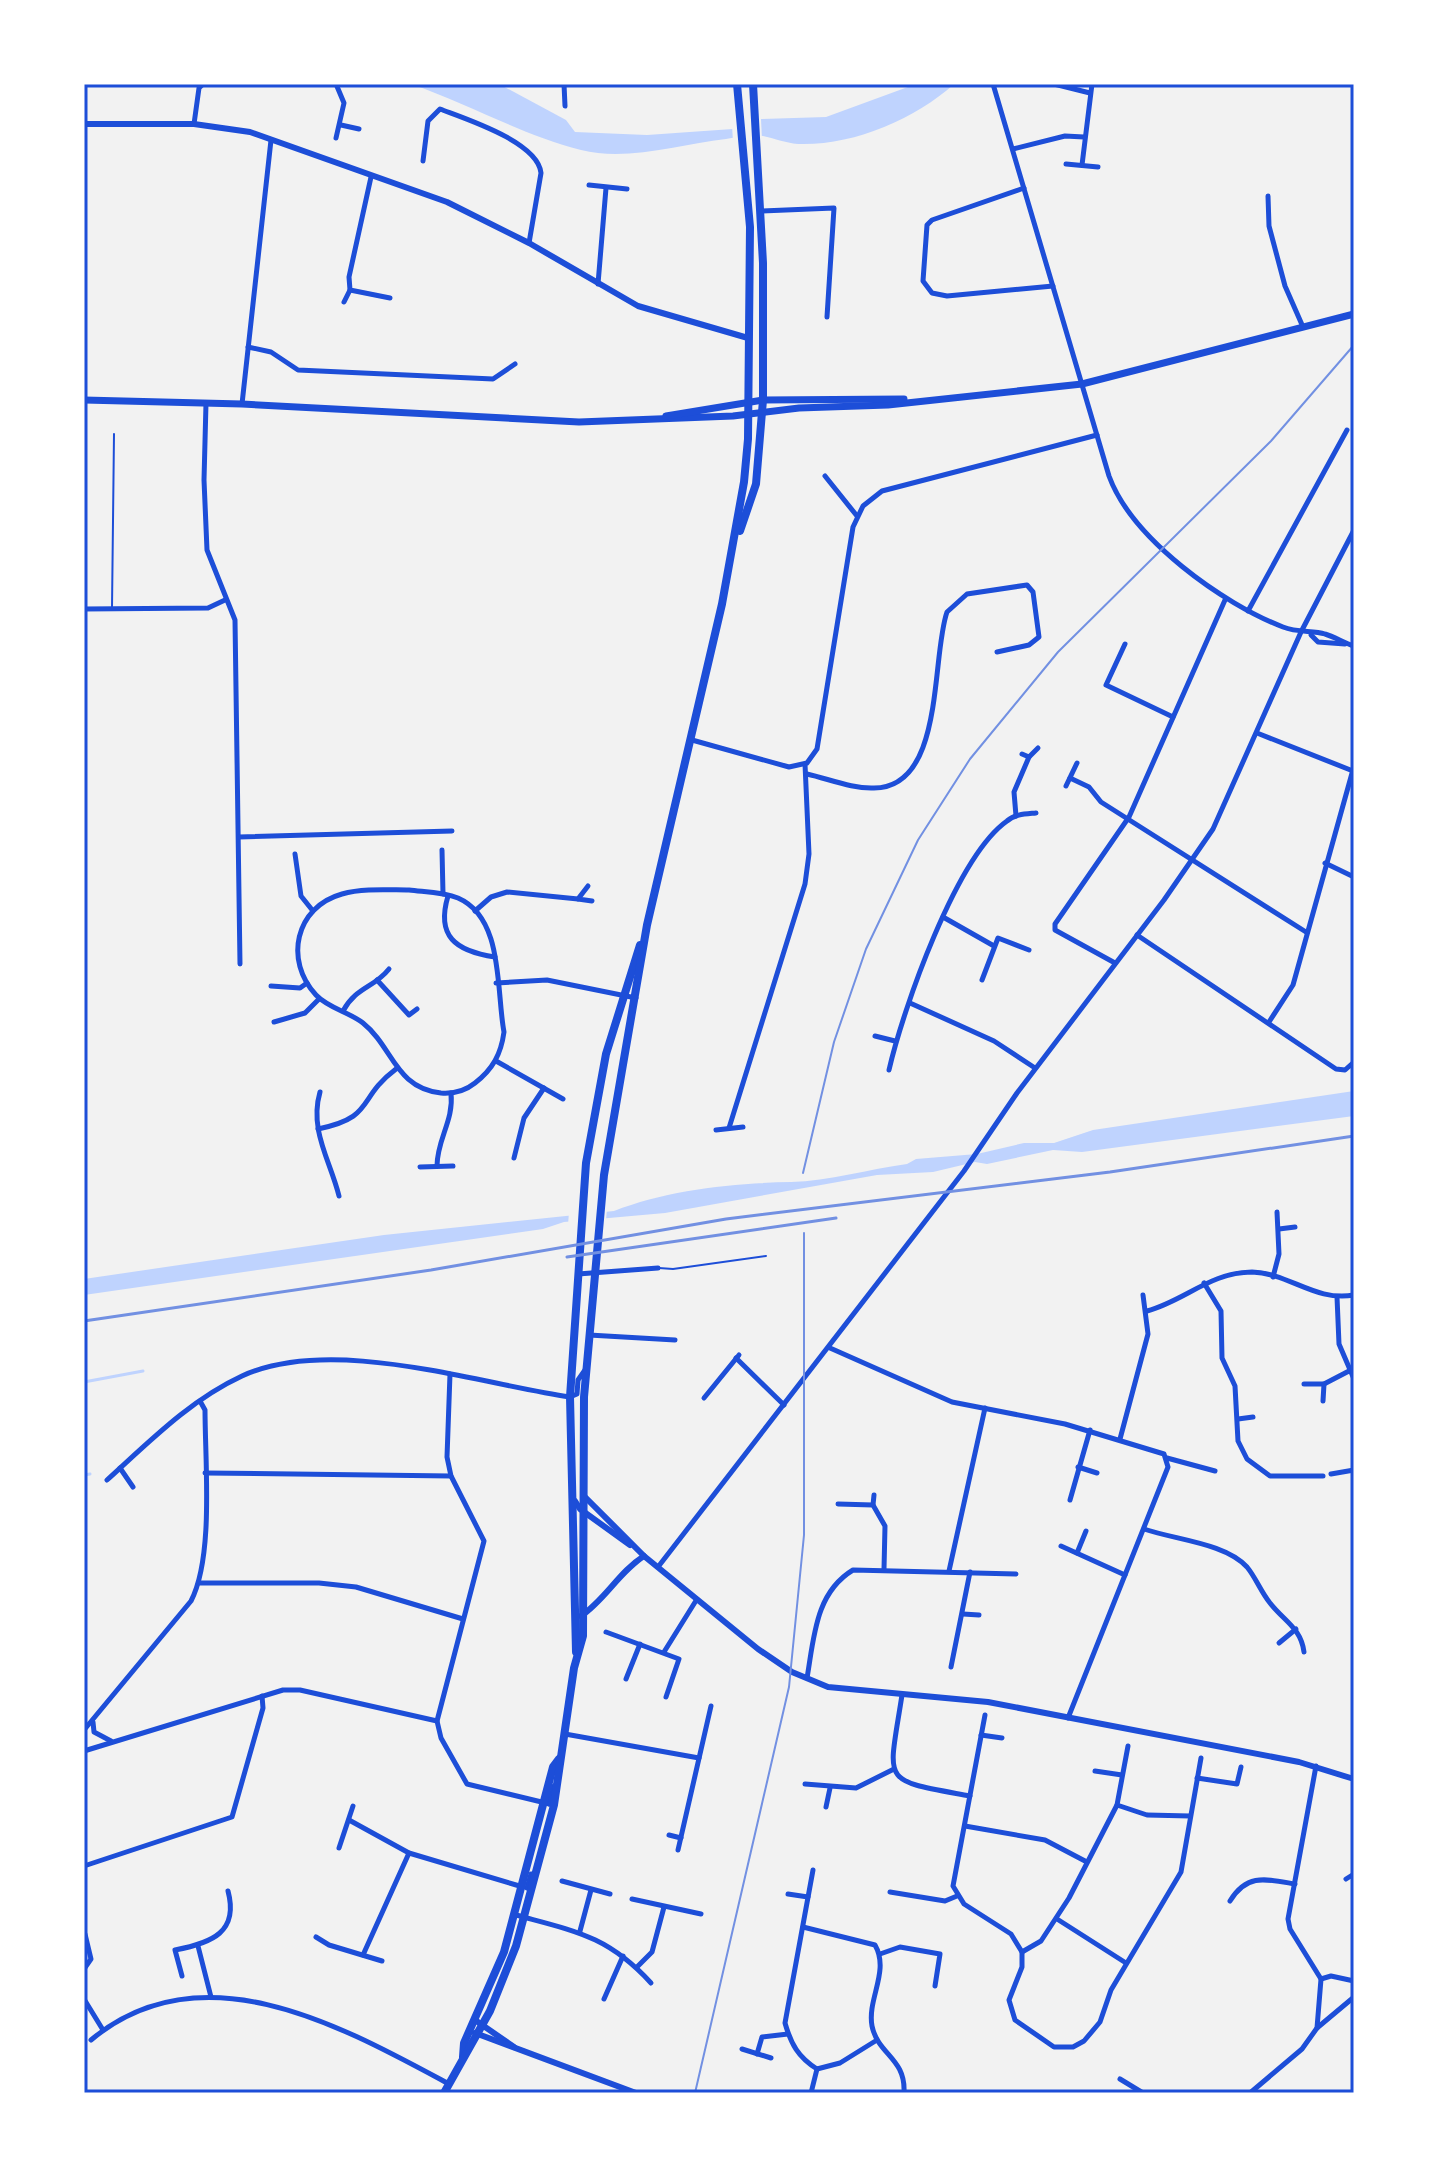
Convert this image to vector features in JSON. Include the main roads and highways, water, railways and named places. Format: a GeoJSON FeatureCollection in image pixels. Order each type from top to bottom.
{"type":"FeatureCollection","features":[{"type":"Feature","properties":{"kind":"highway"},"geometry":{"type":"LineString","coordinates":[[446,2089],[508,1969],[549,1804],[558,1783],[559,1758],[583,1636],[584,1511],[578,1498],[570,1397],[577,1274],[592,1119],[622,998],[647,925],[692,740],[732,555],[744,482],[750,227],[740,146],[737,84]]}},
{"type":"Feature","properties":{"kind":"highway"},"geometry":{"type":"LineString","coordinates":[[732,555],[756,484],[763,400],[760,211],[753,84]]}},
{"type":"Feature","properties":{"kind":"highway"},"geometry":{"type":"LineString","coordinates":[[577,1655],[578,1498],[587,1335],[613,1116],[637,998],[647,925]]}},
{"type":"Feature","properties":{"kind":"highway"},"geometry":{"type":"LineString","coordinates":[[527,1888],[538,1864],[553,1767],[559,1758]]}},
{"type":"Feature","properties":{"kind":"highway"},"geometry":{"type":"LineString","coordinates":[[479,2022],[508,1939],[520,1917]]}},
{"type":"Feature","properties":{"kind":"main road"},"geometry":{"type":"LineString","coordinates":[[84,124],[194,124],[250,132],[447,202],[529,243],[597,285],[656,313],[748,338]]}},
{"type":"Feature","properties":{"kind":"main road"},"geometry":{"type":"LineString","coordinates":[[84,400],[206,402],[579,422],[762,414],[1082,384],[1354,314]]}},
{"type":"Feature","properties":{"kind":"main road"},"geometry":{"type":"LineString","coordinates":[[644,421],[763,400],[921,400]]}},
{"type":"Feature","properties":{"kind":"main road"},"geometry":{"type":"LineString","coordinates":[[578,1498],[644,1556],[773,1660],[807,1678],[847,1691],[988,1702],[1316,1765],[1354,1779]]}},
{"type":"Feature","properties":{"kind":"main road"},"geometry":{"type":"LineString","coordinates":[[584,1511],[637,1549]]}},
{"type":"Feature","properties":{"kind":"main road"},"geometry":{"type":"LineString","coordinates":[[575,1641],[580,1616],[590,1611],[620,1575],[644,1556]]}},
{"type":"Feature","properties":{"kind":"main road"},"geometry":{"type":"LineString","coordinates":[[479,2022],[514,2047]]}},
{"type":"Feature","properties":{"kind":"main road"},"geometry":{"type":"LineString","coordinates":[[474,2033],[636,2093]]}},
{"type":"Feature","properties":{"kind":"water"},"geometry":{"type":"Polygon","coordinates":[[[411,84],[499,84],[566,120],[575,132],[647,135],[761,127],[761,119],[826,117],[916,84],[954,84],[901,119],[840,141],[798,144],[749,136],[617,154],[559,144],[411,84]]]}},
{"type":"Feature","properties":{"kind":"water"},"geometry":{"type":"Polygon","coordinates":[[[1354,1091],[1354,1116],[1082,1152],[1053,1150],[933,1172],[877,1175],[665,1213],[564,1222],[543,1229],[84,1295],[84,1279],[384,1235],[614,1211],[701,1189],[820,1179],[907,1164],[916,1159],[977,1154],[1024,1143],[1054,1143],[1093,1130],[1354,1091]]]}},
{"type":"Feature","properties":{"kind":"waterway"},"geometry":{"type":"LineString","coordinates":[[84,1382],[143,1371]]}},
{"type":"Feature","properties":{"kind":"waterway"},"geometry":{"type":"LineString","coordinates":[[84,1475],[90,1474]]}},
{"type":"Feature","properties":{"kind":"tram line"},"geometry":{"type":"LineString","coordinates":[[803,1173],[834,1042],[866,949],[918,840],[970,759],[1058,652],[1271,441],[1354,345]]}},
{"type":"Feature","properties":{"kind":"tram line"},"geometry":{"type":"LineString","coordinates":[[695,2093],[789,1687],[804,1535],[804,1233]]}},
{"type":"Feature","properties":{"kind":"railway"},"geometry":{"type":"LineString","coordinates":[[84,1321],[431,1270],[726,1219],[1110,1172],[1354,1136]]}},
{"type":"Feature","properties":{"kind":"railway"},"geometry":{"type":"LineString","coordinates":[[567,1257],[836,1218]]}}]}
